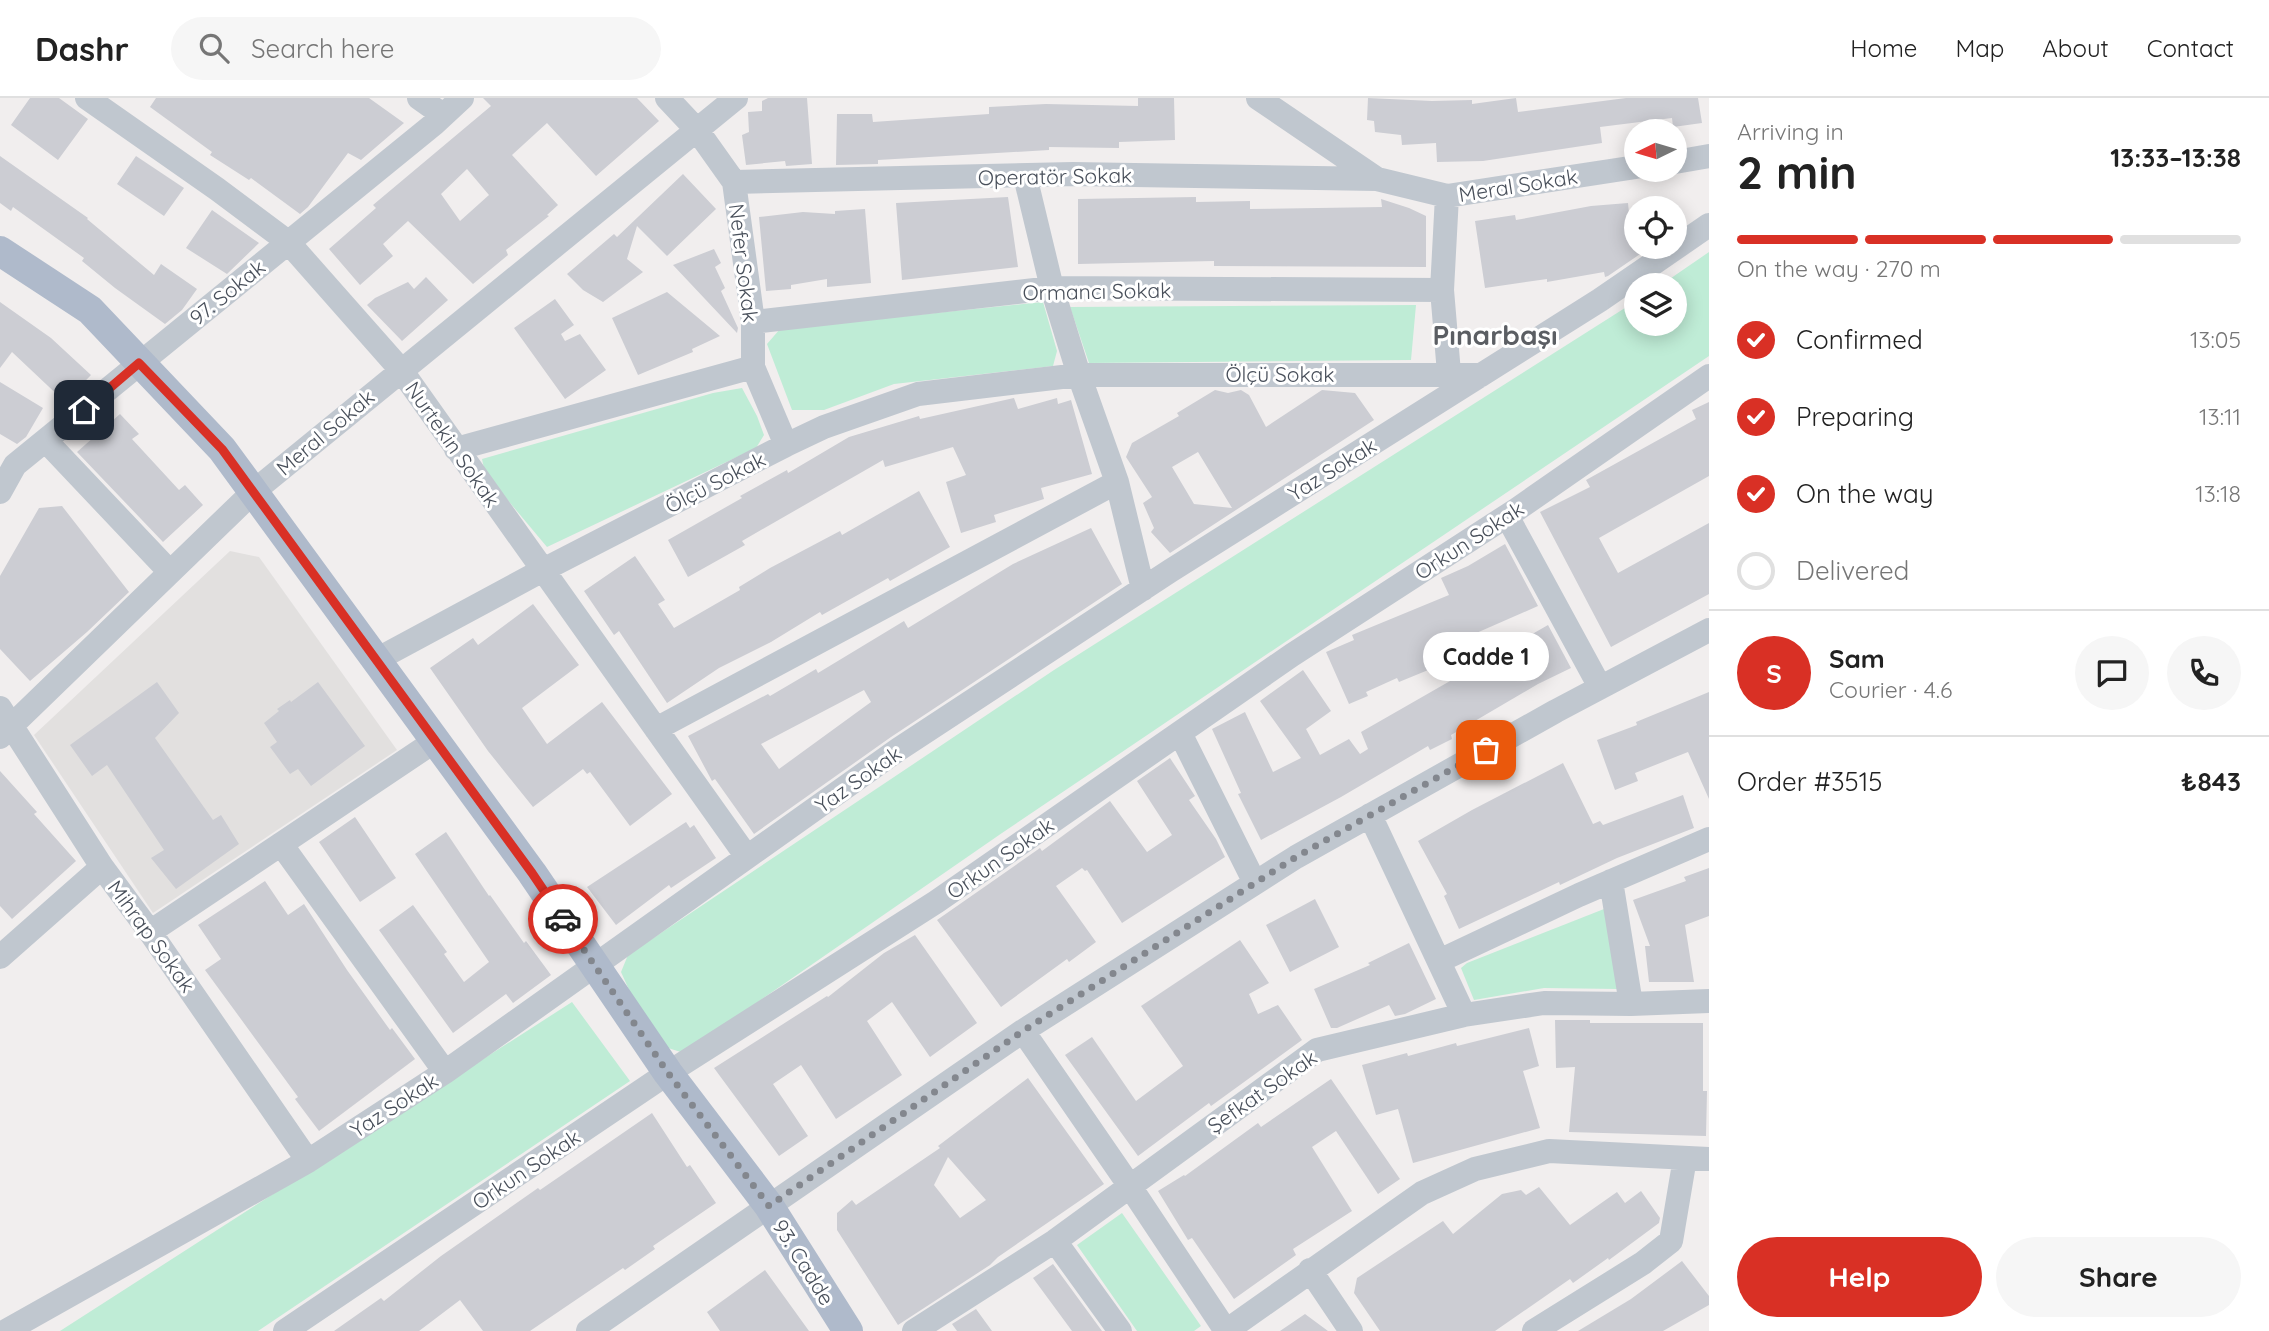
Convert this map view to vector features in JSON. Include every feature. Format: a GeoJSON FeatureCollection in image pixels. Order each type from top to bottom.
{"type":"FeatureCollection","features":[{"type":"Feature","properties":{"kind":"main road","name":"93. Cadde"},"geometry":{"type":"LineString","coordinates":[[0,251],[90,310],[222,449],[532,873],[668,1073],[769,1206],[848,1331]]}},
{"type":"Feature","properties":{"kind":"street","name":"Nurtekin Sokak"},"geometry":{"type":"LineString","coordinates":[[87,98],[288,242],[401,370],[747,858]]}},
{"type":"Feature","properties":{"kind":"street"},"geometry":{"type":"LineString","coordinates":[[419,98],[443,115]]}},
{"type":"Feature","properties":{"kind":"street","name":"97. Sokak"},"geometry":{"type":"LineString","coordinates":[[0,492],[8,461],[47,442],[139,363],[462,98]]}},
{"type":"Feature","properties":{"kind":"street","name":"Nefer Sokak"},"geometry":{"type":"LineString","coordinates":[[667,98],[696,130],[733,182],[753,322],[752,367],[786,445]]}},
{"type":"Feature","properties":{"kind":"street","name":"Meral Sokak"},"geometry":{"type":"LineString","coordinates":[[4,724],[253,492],[736,98]]}},
{"type":"Feature","properties":{"kind":"street","name":"Meral Sokak"},"geometry":{"type":"LineString","coordinates":[[1258,98],[1377,179],[1447,196],[1624,169]]}},
{"type":"Feature","properties":{"kind":"street"},"geometry":{"type":"LineString","coordinates":[[1687,160],[1709,156]]}},
{"type":"Feature","properties":{"kind":"street","name":"Operatör Sokak"},"geometry":{"type":"LineString","coordinates":[[733,182],[1073,174],[1377,179]]}},
{"type":"Feature","properties":{"kind":"street"},"geometry":{"type":"LineString","coordinates":[[1025,176],[1052,288],[1117,482],[1143,589]]}},
{"type":"Feature","properties":{"kind":"street"},"geometry":{"type":"LineString","coordinates":[[1447,196],[1442,290],[1450,373]]}},
{"type":"Feature","properties":{"kind":"street","name":"Yaz Sokak"},"geometry":{"type":"LineString","coordinates":[[6,1331],[308,1161],[445,1072],[900,749],[1143,589],[1600,300],[1709,225]]}},
{"type":"Feature","properties":{"kind":"street","name":"Ormancı Sokak"},"geometry":{"type":"LineString","coordinates":[[753,322],[1052,288],[1442,290]]}},
{"type":"Feature","properties":{"kind":"street"},"geometry":{"type":"LineString","coordinates":[[456,449],[752,367]]}},
{"type":"Feature","properties":{"kind":"street","name":"Ölçü Sokak"},"geometry":{"type":"LineString","coordinates":[[376,660],[543,570],[786,445],[824,427],[918,394],[1079,375],[1481,375]]}},
{"type":"Feature","properties":{"kind":"street","name":"Orkun Sokak"},"geometry":{"type":"LineString","coordinates":[[299,1327],[668,1073],[936,902],[1292,655],[1507,516],[1709,376]]}},
{"type":"Feature","properties":{"kind":"street"},"geometry":{"type":"LineString","coordinates":[[47,442],[170,572]]}},
{"type":"Feature","properties":{"kind":"street"},"geometry":{"type":"LineString","coordinates":[[656,729],[1117,482]]}},
{"type":"Feature","properties":{"kind":"street"},"geometry":{"type":"LineString","coordinates":[[1507,516],[1600,687]]}},
{"type":"Feature","properties":{"kind":"street"},"geometry":{"type":"LineString","coordinates":[[588,1331],[1023,1031],[1296,857],[1600,687],[1709,630]]}},
{"type":"Feature","properties":{"kind":"street","name":"Mihrap Sokak"},"geometry":{"type":"LineString","coordinates":[[4,724],[308,1161]]}},
{"type":"Feature","properties":{"kind":"street"},"geometry":{"type":"LineString","coordinates":[[1180,733],[1255,883]]}},
{"type":"Feature","properties":{"kind":"street"},"geometry":{"type":"LineString","coordinates":[[150,932],[435,741]]}},
{"type":"Feature","properties":{"kind":"street"},"geometry":{"type":"LineString","coordinates":[[1370,815],[1464,1015]]}},
{"type":"Feature","properties":{"kind":"street"},"geometry":{"type":"LineString","coordinates":[[1439,961],[1709,839]]}},
{"type":"Feature","properties":{"kind":"street"},"geometry":{"type":"LineString","coordinates":[[281,844],[445,1072]]}},
{"type":"Feature","properties":{"kind":"street"},"geometry":{"type":"LineString","coordinates":[[0,957],[102,867]]}},
{"type":"Feature","properties":{"kind":"street"},"geometry":{"type":"LineString","coordinates":[[1611,881],[1631,1004]]}},
{"type":"Feature","properties":{"kind":"street","name":"Şefkat Sokak"},"geometry":{"type":"LineString","coordinates":[[914,1331],[1055,1241],[1317,1050],[1464,1015],[1544,1003],[1709,1001]]}},
{"type":"Feature","properties":{"kind":"street"},"geometry":{"type":"LineString","coordinates":[[1023,1031],[1226,1331],[1422,1193],[1475,1169],[1549,1151],[1697,1158],[1671,1241],[1643,1264],[1548,1327]]}},
{"type":"Feature","properties":{"kind":"street"},"geometry":{"type":"LineString","coordinates":[[1055,1241],[1120,1331]]}},
{"type":"Feature","properties":{"kind":"street"},"geometry":{"type":"LineString","coordinates":[[1310,1270],[1351,1331]]}},
{"type":"Feature","properties":{"kind":"shaded area"},"geometry":{"type":"Polygon","coordinates":[[[230,551],[259,557],[397,750],[153,913],[34,735],[230,551]]]}},
{"type":"Feature","properties":{"kind":"green space"},"geometry":{"type":"Polygon","coordinates":[[[1709,252],[1709,356],[1002,833],[684,1053],[668,1048],[630,992],[621,972],[628,955],[1054,670],[1624,309],[1624,336],[1687,336],[1687,273],[1678,273],[1709,252]]]}},
{"type":"Feature","properties":{"kind":"green space"},"geometry":{"type":"Polygon","coordinates":[[[1043,302],[1057,351],[1053,366],[894,384],[824,410],[792,410],[767,344],[780,329],[1043,302]]]}},
{"type":"Feature","properties":{"kind":"green space"},"geometry":{"type":"Polygon","coordinates":[[[1416,305],[1411,360],[1089,363],[1070,307],[1416,305]]]}},
{"type":"Feature","properties":{"kind":"green space"},"geometry":{"type":"Polygon","coordinates":[[[742,388],[764,435],[756,448],[547,547],[485,473],[482,459],[713,393],[742,388]]]}},
{"type":"Feature","properties":{"kind":"green space"},"geometry":{"type":"Polygon","coordinates":[[[1604,909],[1618,989],[1544,988],[1474,1000],[1461,968],[1467,963],[1604,909]]]}},
{"type":"Feature","properties":{"kind":"green space"},"geometry":{"type":"Polygon","coordinates":[[[572,1002],[630,1081],[258,1331],[60,1331],[572,1002]]]}},
{"type":"Feature","properties":{"kind":"green space"},"geometry":{"type":"Polygon","coordinates":[[[1122,1213],[1201,1326],[1194,1331],[1137,1331],[1077,1245],[1122,1213]]]}},
{"type":"Feature","properties":{"kind":"building"},"geometry":{"type":"Polygon","coordinates":[[[30,98],[59,98],[88,119],[58,160],[11,125],[30,98]]]}},
{"type":"Feature","properties":{"kind":"building"},"geometry":{"type":"Polygon","coordinates":[[[156,98],[369,98],[404,123],[361,160],[348,153],[300,214],[251,178],[249,180],[210,155],[212,152],[150,107],[156,98]]]}},
{"type":"Feature","properties":{"kind":"building"},"geometry":{"type":"Polygon","coordinates":[[[483,98],[637,98],[659,121],[596,176],[547,123],[512,155],[558,205],[547,215],[549,216],[506,250],[508,255],[473,284],[408,221],[383,244],[393,256],[360,285],[329,249],[376,208],[373,205],[491,106],[483,98]],[[467,169],[441,194],[460,221],[489,195],[467,169]]]}},
{"type":"Feature","properties":{"kind":"building"},"geometry":{"type":"Polygon","coordinates":[[[768,98],[807,98],[812,164],[786,166],[785,161],[746,165],[742,135],[749,132],[748,112],[762,111],[762,101],[768,98]]]}},
{"type":"Feature","properties":{"kind":"building"},"geometry":{"type":"Polygon","coordinates":[[[1138,98],[1174,98],[1175,140],[1119,142],[1119,148],[1049,147],[1049,150],[836,165],[837,114],[872,114],[873,122],[989,114],[989,107],[1046,104],[1138,106],[1138,98]]]}},
{"type":"Feature","properties":{"kind":"building"},"geometry":{"type":"Polygon","coordinates":[[[1368,98],[1472,100],[1472,104],[1516,98],[1518,112],[1626,98],[1698,98],[1702,123],[1687,125],[1687,119],[1672,118],[1624,119],[1624,124],[1600,127],[1602,143],[1483,161],[1437,162],[1436,143],[1402,145],[1401,135],[1375,132],[1374,121],[1367,120],[1368,98]]]}},
{"type":"Feature","properties":{"kind":"building"},"geometry":{"type":"Polygon","coordinates":[[[0,156],[88,218],[154,275],[161,264],[197,289],[182,310],[165,324],[115,288],[82,261],[84,258],[13,207],[11,211],[0,203],[0,156]]]}},
{"type":"Feature","properties":{"kind":"building"},"geometry":{"type":"Polygon","coordinates":[[[136,156],[184,188],[164,216],[117,184],[136,156]]]}},
{"type":"Feature","properties":{"kind":"building"},"geometry":{"type":"Polygon","coordinates":[[[683,174],[716,209],[667,256],[637,226],[627,259],[643,272],[603,302],[583,290],[567,274],[614,234],[617,237],[683,174]]]}},
{"type":"Feature","properties":{"kind":"building"},"geometry":{"type":"Polygon","coordinates":[[[1008,197],[1018,267],[902,280],[896,203],[1008,197]]]}},
{"type":"Feature","properties":{"kind":"building"},"geometry":{"type":"Polygon","coordinates":[[[1196,197],[1196,202],[1250,201],[1250,209],[1382,207],[1381,199],[1426,216],[1426,267],[1214,266],[1214,261],[1078,264],[1078,199],[1196,197]]]}},
{"type":"Feature","properties":{"kind":"building"},"geometry":{"type":"Polygon","coordinates":[[[1624,203],[1624,259],[1633,259],[1605,277],[1604,272],[1547,282],[1547,279],[1485,288],[1475,221],[1515,215],[1516,220],[1591,206],[1624,203]]]}},
{"type":"Feature","properties":{"kind":"building"},"geometry":{"type":"Polygon","coordinates":[[[865,209],[871,283],[827,287],[827,279],[791,285],[791,289],[766,291],[759,217],[803,212],[835,214],[835,211],[865,209]]]}},
{"type":"Feature","properties":{"kind":"building"},"geometry":{"type":"Polygon","coordinates":[[[212,210],[259,243],[227,274],[186,248],[212,210]]]}},
{"type":"Feature","properties":{"kind":"building"},"geometry":{"type":"Polygon","coordinates":[[[714,249],[721,263],[715,267],[725,288],[721,291],[738,328],[737,333],[673,265],[714,249]]]}},
{"type":"Feature","properties":{"kind":"building"},"geometry":{"type":"Polygon","coordinates":[[[426,277],[448,300],[402,341],[367,305],[375,298],[408,282],[414,289],[426,277]]]}},
{"type":"Feature","properties":{"kind":"building"},"geometry":{"type":"Polygon","coordinates":[[[667,292],[720,336],[692,349],[693,352],[638,375],[612,318],[667,292]]]}},
{"type":"Feature","properties":{"kind":"building"},"geometry":{"type":"Polygon","coordinates":[[[555,299],[574,325],[561,334],[565,341],[580,334],[606,370],[565,399],[514,328],[555,299]]]}},
{"type":"Feature","properties":{"kind":"building"},"geometry":{"type":"Polygon","coordinates":[[[0,302],[51,338],[91,375],[65,402],[12,352],[0,368],[0,302]]]}},
{"type":"Feature","properties":{"kind":"building"},"geometry":{"type":"Polygon","coordinates":[[[0,382],[43,408],[26,437],[17,444],[0,434],[0,382]]]}},
{"type":"Feature","properties":{"kind":"building"},"geometry":{"type":"Polygon","coordinates":[[[1215,390],[1228,393],[1241,390],[1249,395],[1266,427],[1322,390],[1355,393],[1374,420],[1170,553],[1151,532],[1154,528],[1143,503],[1152,497],[1126,457],[1132,443],[1179,416],[1177,413],[1215,390]],[[1198,452],[1172,467],[1194,504],[1232,508],[1198,452]]]}},
{"type":"Feature","properties":{"kind":"building"},"geometry":{"type":"Polygon","coordinates":[[[1014,398],[1018,409],[1057,398],[1058,404],[1071,400],[1092,474],[1041,488],[1044,499],[994,515],[996,522],[961,533],[946,482],[966,475],[953,447],[885,467],[883,460],[742,541],[745,545],[688,577],[668,540],[742,498],[740,496],[787,470],[788,473],[849,437],[919,416],[920,419],[1014,398]]]}},
{"type":"Feature","properties":{"kind":"building"},"geometry":{"type":"Polygon","coordinates":[[[1709,402],[1709,476],[1599,538],[1618,573],[1709,523],[1709,594],[1611,647],[1540,512],[1590,487],[1586,480],[1696,419],[1692,410],[1709,402]]]}},
{"type":"Feature","properties":{"kind":"building"},"geometry":{"type":"Polygon","coordinates":[[[120,414],[139,434],[132,439],[179,490],[185,485],[203,505],[163,542],[77,452],[120,414]]]}},
{"type":"Feature","properties":{"kind":"building"},"geometry":{"type":"Polygon","coordinates":[[[919,491],[950,547],[822,615],[820,612],[771,642],[719,668],[667,703],[619,631],[614,635],[584,591],[635,556],[665,600],[658,604],[674,628],[740,590],[739,587],[770,568],[840,531],[842,535],[919,491]]]}},
{"type":"Feature","properties":{"kind":"building"},"geometry":{"type":"Polygon","coordinates":[[[62,506],[129,592],[30,681],[0,649],[0,576],[39,508],[62,506]]]}},
{"type":"Feature","properties":{"kind":"building"},"geometry":{"type":"Polygon","coordinates":[[[1091,528],[1122,584],[891,737],[754,834],[715,779],[712,781],[688,736],[768,694],[770,696],[816,669],[818,673],[904,621],[908,628],[1013,564],[1091,528]],[[864,690],[761,744],[779,769],[871,702],[864,690]]]}},
{"type":"Feature","properties":{"kind":"building"},"geometry":{"type":"Polygon","coordinates":[[[1505,544],[1538,606],[1449,645],[1455,659],[1399,682],[1397,678],[1366,692],[1368,696],[1349,704],[1326,652],[1354,640],[1352,635],[1449,595],[1441,578],[1505,544]]]}},
{"type":"Feature","properties":{"kind":"building"},"geometry":{"type":"Polygon","coordinates":[[[533,604],[579,665],[522,708],[547,744],[602,702],[672,794],[630,826],[590,772],[587,774],[583,769],[533,807],[488,751],[430,668],[473,638],[478,645],[533,604]]]}},
{"type":"Feature","properties":{"kind":"building"},"geometry":{"type":"Polygon","coordinates":[[[1548,625],[1571,668],[1538,684],[1451,735],[1452,739],[1430,750],[1428,746],[1261,840],[1238,794],[1241,793],[1212,729],[1245,712],[1273,772],[1301,758],[1260,701],[1303,670],[1331,711],[1306,729],[1320,755],[1349,739],[1360,754],[1368,749],[1361,732],[1548,625]]]}},
{"type":"Feature","properties":{"kind":"building"},"geometry":{"type":"Polygon","coordinates":[[[157,682],[179,713],[155,738],[213,820],[221,815],[239,844],[176,889],[151,858],[164,850],[107,765],[92,776],[70,745],[157,682]]]}},
{"type":"Feature","properties":{"kind":"building"},"geometry":{"type":"Polygon","coordinates":[[[318,682],[365,746],[311,786],[298,769],[290,774],[270,747],[277,742],[264,723],[279,711],[277,709],[318,682]]]}},
{"type":"Feature","properties":{"kind":"building"},"geometry":{"type":"Polygon","coordinates":[[[1709,692],[1709,799],[1688,752],[1635,773],[1638,781],[1615,790],[1597,740],[1709,692]]]}},
{"type":"Feature","properties":{"kind":"building"},"geometry":{"type":"Polygon","coordinates":[[[1170,758],[1195,796],[1189,800],[1225,857],[1122,923],[1087,870],[1082,868],[1056,886],[1096,942],[1069,962],[1067,959],[1001,1007],[937,920],[1040,848],[1042,851],[1110,801],[1147,852],[1172,835],[1137,781],[1170,758]]]}},
{"type":"Feature","properties":{"kind":"building"},"geometry":{"type":"Polygon","coordinates":[[[1563,763],[1593,824],[1600,821],[1603,825],[1683,795],[1694,828],[1617,858],[1560,885],[1559,882],[1459,929],[1444,896],[1447,894],[1418,841],[1563,763]]]}},
{"type":"Feature","properties":{"kind":"building"},"geometry":{"type":"Polygon","coordinates":[[[0,771],[76,861],[12,919],[0,906],[0,771]]]}},
{"type":"Feature","properties":{"kind":"building"},"geometry":{"type":"Polygon","coordinates":[[[355,817],[396,878],[360,902],[319,842],[355,817]]]}},
{"type":"Feature","properties":{"kind":"building"},"geometry":{"type":"Polygon","coordinates":[[[686,822],[690,828],[694,825],[716,858],[671,888],[669,885],[616,925],[587,887],[686,822]]]}},
{"type":"Feature","properties":{"kind":"building"},"geometry":{"type":"Polygon","coordinates":[[[446,832],[489,896],[551,975],[513,1003],[506,994],[453,1033],[379,930],[413,905],[447,952],[444,954],[464,982],[489,962],[415,854],[446,832]]]}},
{"type":"Feature","properties":{"kind":"building"},"geometry":{"type":"Polygon","coordinates":[[[1709,868],[1709,916],[1685,925],[1694,982],[1649,982],[1645,946],[1650,946],[1633,900],[1686,881],[1684,877],[1709,868]]]}},
{"type":"Feature","properties":{"kind":"building"},"geometry":{"type":"Polygon","coordinates":[[[265,881],[288,915],[304,904],[347,970],[390,1030],[392,1028],[415,1059],[319,1131],[295,1099],[298,1097],[205,970],[221,959],[198,925],[265,881]]]}},
{"type":"Feature","properties":{"kind":"building"},"geometry":{"type":"Polygon","coordinates":[[[1315,899],[1339,947],[1290,972],[1266,925],[1315,899]]]}},
{"type":"Feature","properties":{"kind":"building"},"geometry":{"type":"Polygon","coordinates":[[[915,935],[977,1023],[930,1057],[892,1002],[867,1021],[902,1075],[836,1119],[801,1065],[773,1084],[808,1136],[779,1156],[714,1068],[828,997],[884,953],[915,935]]]}},
{"type":"Feature","properties":{"kind":"building"},"geometry":{"type":"Polygon","coordinates":[[[1240,940],[1269,983],[1249,994],[1258,1014],[1278,1005],[1302,1040],[1211,1106],[1209,1103],[1138,1156],[1065,1055],[1092,1037],[1136,1101],[1183,1066],[1141,1006],[1240,940]]]}},
{"type":"Feature","properties":{"kind":"building"},"geometry":{"type":"Polygon","coordinates":[[[1409,943],[1436,999],[1395,1016],[1389,1005],[1337,1028],[1331,1028],[1314,989],[1370,965],[1368,963],[1409,943]]]}},
{"type":"Feature","properties":{"kind":"building"},"geometry":{"type":"Polygon","coordinates":[[[1555,1020],[1590,1020],[1590,1023],[1703,1023],[1703,1091],[1707,1091],[1706,1136],[1569,1132],[1575,1067],[1556,1068],[1555,1020]]]}},
{"type":"Feature","properties":{"kind":"building"},"geometry":{"type":"Polygon","coordinates":[[[1529,1028],[1539,1066],[1523,1071],[1540,1128],[1413,1163],[1398,1109],[1376,1115],[1362,1065],[1529,1028]]]}},
{"type":"Feature","properties":{"kind":"building"},"geometry":{"type":"Polygon","coordinates":[[[1028,1078],[1104,1184],[990,1265],[898,1325],[837,1230],[837,1213],[852,1200],[856,1205],[940,1148],[938,1146],[1028,1078]],[[948,1157],[934,1185],[960,1218],[986,1200],[948,1157]]]}},
{"type":"Feature","properties":{"kind":"building"},"geometry":{"type":"Polygon","coordinates":[[[1331,1079],[1400,1179],[1378,1194],[1336,1131],[1312,1147],[1352,1211],[1293,1249],[1296,1255],[1234,1299],[1192,1238],[1188,1240],[1158,1191],[1185,1176],[1258,1123],[1261,1127],[1331,1079]]]}},
{"type":"Feature","properties":{"kind":"building"},"geometry":{"type":"Polygon","coordinates":[[[652,1113],[687,1167],[690,1165],[716,1203],[653,1246],[655,1249],[625,1270],[623,1268],[530,1331],[483,1331],[460,1300],[419,1331],[334,1331],[381,1298],[384,1301],[441,1256],[652,1113]]]}},
{"type":"Feature","properties":{"kind":"building"},"geometry":{"type":"Polygon","coordinates":[[[1539,1187],[1570,1225],[1617,1192],[1625,1203],[1641,1191],[1660,1218],[1659,1223],[1609,1260],[1608,1258],[1573,1283],[1570,1279],[1495,1331],[1380,1331],[1354,1293],[1357,1278],[1443,1221],[1453,1234],[1502,1194],[1521,1190],[1526,1195],[1539,1187]]]}},
{"type":"Feature","properties":{"kind":"building"},"geometry":{"type":"Polygon","coordinates":[[[1682,1261],[1709,1296],[1709,1305],[1663,1331],[1578,1331],[1631,1299],[1682,1261]]]}},
{"type":"Feature","properties":{"kind":"building"},"geometry":{"type":"Polygon","coordinates":[[[1053,1264],[1102,1331],[1072,1331],[1033,1278],[1053,1264]]]}},
{"type":"Feature","properties":{"kind":"building"},"geometry":{"type":"Polygon","coordinates":[[[765,1270],[809,1331],[720,1331],[707,1312],[765,1270]]]}},
{"type":"Feature","properties":{"kind":"building"},"geometry":{"type":"Polygon","coordinates":[[[976,1309],[992,1331],[957,1331],[952,1324],[976,1309]]]}},
{"type":"Feature","properties":{"kind":"building"},"geometry":{"type":"Polygon","coordinates":[[[1305,1314],[1328,1331],[1280,1331],[1305,1314]]]}},
{"type":"Feature","properties":{"kind":"way so far"},"geometry":{"type":"LineString","coordinates":[[563,919],[668,1073],[769,1206],[1023,1031],[1296,857],[1486,750]]}},
{"type":"Feature","properties":{"kind":"place","name":"Cadde 1"},"geometry":{"type":"Point","coordinates":[1486,750]}},
{"type":"Feature","properties":{"kind":"district","name":"Pınarbaşı"},"geometry":{"type":"Point","coordinates":[1495,334]}},
{"type":"Feature","properties":{"kind":"route"},"geometry":{"type":"LineString","coordinates":[[84,410],[139,363],[222,449],[563,919]]}}]}
